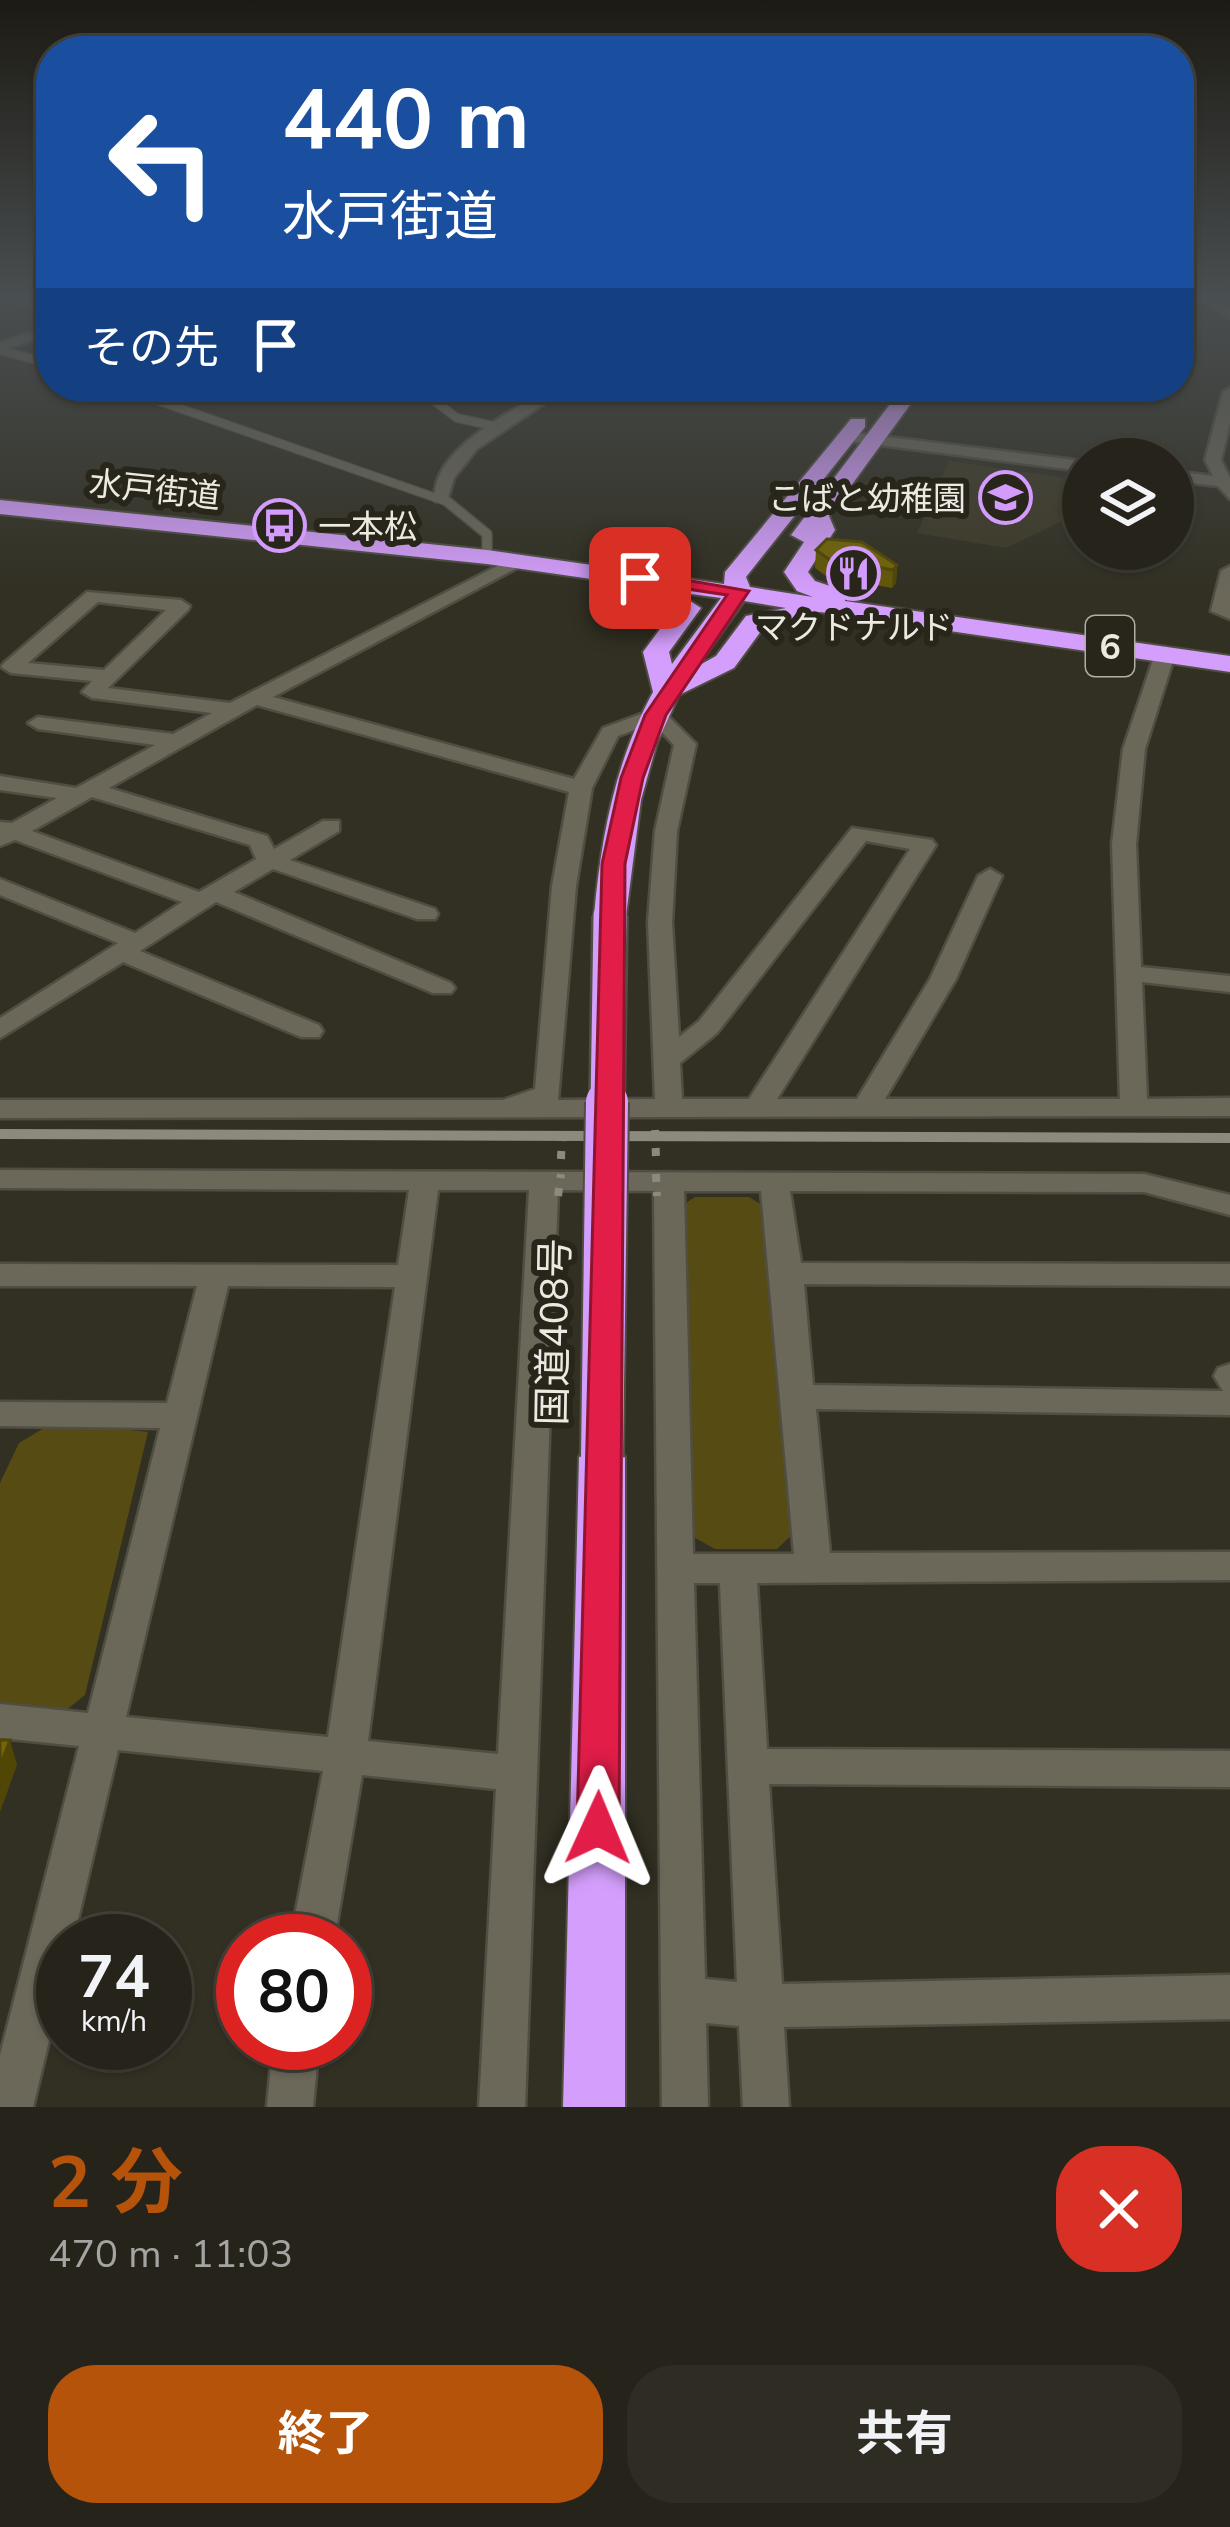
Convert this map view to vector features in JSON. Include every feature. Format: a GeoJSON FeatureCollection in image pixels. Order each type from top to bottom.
{"type":"FeatureCollection","features":[{"type":"Feature","properties":{"kind":"highway"},"geometry":{"type":"LineString","coordinates":[[874,402],[734,578],[739,591],[766,583],[902,402]]}},
{"type":"Feature","properties":{"kind":"highway","name":"水戸街道"},"geometry":{"type":"LineString","coordinates":[[0,507],[520,561],[1230,664]]}},
{"type":"Feature","properties":{"kind":"highway"},"geometry":{"type":"LineString","coordinates":[[556,566],[704,570],[733,560],[767,522],[788,508]]}},
{"type":"Feature","properties":{"kind":"highway"},"geometry":{"type":"LineString","coordinates":[[818,516],[823,530],[796,572],[806,586],[976,620],[991,629]]}},
{"type":"Feature","properties":{"kind":"highway"},"geometry":{"type":"LineString","coordinates":[[556,566],[584,579],[662,591],[688,608],[656,652],[661,704],[725,662],[749,626],[762,618],[810,611],[868,620],[927,620]]}},
{"type":"Feature","properties":{"kind":"highway","name":"国道408号"},"geometry":{"type":"LineString","coordinates":[[594,2107],[610,916],[623,817],[661,704],[739,591]]}},
{"type":"Feature","properties":{"kind":"street"},"geometry":{"type":"LineString","coordinates":[[1227,488],[1213,460],[1229,395]]}},
{"type":"Feature","properties":{"kind":"street"},"geometry":{"type":"LineString","coordinates":[[441,497],[443,477],[498,427],[538,402]]}},
{"type":"Feature","properties":{"kind":"street"},"geometry":{"type":"LineString","coordinates":[[847,436],[1062,463]]}},
{"type":"Feature","properties":{"kind":"street"},"geometry":{"type":"LineString","coordinates":[[1194,481],[1227,488]]}},
{"type":"Feature","properties":{"kind":"street"},"geometry":{"type":"LineString","coordinates":[[6,832],[520,561]]}},
{"type":"Feature","properties":{"kind":"street"},"geometry":{"type":"LineString","coordinates":[[1230,571],[1220,611],[1230,613]]}},
{"type":"Feature","properties":{"kind":"street"},"geometry":{"type":"LineString","coordinates":[[108,676],[10,667],[94,596],[181,606],[92,692],[233,710]]}},
{"type":"Feature","properties":{"kind":"street"},"geometry":{"type":"LineString","coordinates":[[1133,1110],[1124,844],[1134,749],[1165,654]]}},
{"type":"Feature","properties":{"kind":"street"},"geometry":{"type":"LineString","coordinates":[[255,698],[581,788]]}},
{"type":"Feature","properties":{"kind":"street"},"geometry":{"type":"LineString","coordinates":[[481,1112],[548,1094],[564,886],[581,788],[610,732],[661,704],[686,744],[666,831],[660,922],[669,1059],[662,1109]]}},
{"type":"Feature","properties":{"kind":"street"},"geometry":{"type":"LineString","coordinates":[[38,723],[176,741]]}},
{"type":"Feature","properties":{"kind":"street"},"geometry":{"type":"LineString","coordinates":[[0,783],[84,792],[260,841],[268,860],[426,914]]}},
{"type":"Feature","properties":{"kind":"street"},"geometry":{"type":"LineString","coordinates":[[0,1030],[268,860],[332,826]]}},
{"type":"Feature","properties":{"kind":"street"},"geometry":{"type":"LineString","coordinates":[[6,832],[208,897],[442,988]]}},
{"type":"Feature","properties":{"kind":"street"},"geometry":{"type":"LineString","coordinates":[[669,1059],[708,1027],[860,833],[924,845],[758,1109]]}},
{"type":"Feature","properties":{"kind":"street"},"geometry":{"type":"LineString","coordinates":[[866,1107],[943,979],[990,876]]}},
{"type":"Feature","properties":{"kind":"street"},"geometry":{"type":"LineString","coordinates":[[0,886],[310,1031]]}},
{"type":"Feature","properties":{"kind":"street"},"geometry":{"type":"LineString","coordinates":[[1129,973],[1230,984]]}},
{"type":"Feature","properties":{"kind":"street"},"geometry":{"type":"LineString","coordinates":[[0,1109],[481,1112],[1230,1107]]}},
{"type":"Feature","properties":{"kind":"street"},"geometry":{"type":"LineString","coordinates":[[0,1179],[1144,1183],[1230,1205]]}},
{"type":"Feature","properties":{"kind":"street"},"geometry":{"type":"LineString","coordinates":[[317,1914],[346,1754],[425,1179]]}},
{"type":"Feature","properties":{"kind":"street"},"geometry":{"type":"LineString","coordinates":[[774,1181],[801,1396],[813,1568]]}},
{"type":"Feature","properties":{"kind":"street"},"geometry":{"type":"LineString","coordinates":[[502,2107],[554,1184]]}},
{"type":"Feature","properties":{"kind":"street"},"geometry":{"type":"LineString","coordinates":[[660,1184],[675,1568],[685,2107]]}},
{"type":"Feature","properties":{"kind":"street"},"geometry":{"type":"LineString","coordinates":[[787,1273],[1230,1275]]}},
{"type":"Feature","properties":{"kind":"street"},"geometry":{"type":"LineString","coordinates":[[0,1275],[411,1276]]}},
{"type":"Feature","properties":{"kind":"street"},"geometry":{"type":"LineString","coordinates":[[10,2107],[215,1276]]}},
{"type":"Feature","properties":{"kind":"street"},"geometry":{"type":"LineString","coordinates":[[801,1396],[1230,1403]]}},
{"type":"Feature","properties":{"kind":"street"},"geometry":{"type":"LineString","coordinates":[[4,1422],[181,1415]]}},
{"type":"Feature","properties":{"kind":"street"},"geometry":{"type":"LineString","coordinates":[[675,1568],[1230,1566]]}},
{"type":"Feature","properties":{"kind":"street"},"geometry":{"type":"LineString","coordinates":[[738,1568],[766,2107]]}},
{"type":"Feature","properties":{"kind":"street"},"geometry":{"type":"LineString","coordinates":[[0,1721],[519,1774]]}},
{"type":"Feature","properties":{"kind":"street"},"geometry":{"type":"LineString","coordinates":[[748,1766],[1230,1769]]}},
{"type":"Feature","properties":{"kind":"street"},"geometry":{"type":"LineString","coordinates":[[684,1999],[759,2006],[1230,1997]]}},
{"type":"Feature","properties":{"kind":"street"},"geometry":{"type":"LineString","coordinates":[[290,2107],[293,2070]]}},
{"type":"Feature","properties":{"kind":"lane"},"geometry":{"type":"LineString","coordinates":[[162,402],[441,497],[488,534],[487,557]]}},
{"type":"Feature","properties":{"kind":"lane"},"geometry":{"type":"LineString","coordinates":[[436,402],[457,418],[498,427]]}},
{"type":"Feature","properties":{"kind":"path"},"geometry":{"type":"LineString","coordinates":[[660,1184],[662,1109]]}},
{"type":"Feature","properties":{"kind":"path"},"geometry":{"type":"LineString","coordinates":[[554,1184],[562,1129]]}},
{"type":"Feature","properties":{"kind":"shaded area","name":"こばと幼稚園"},"geometry":{"type":"Polygon","coordinates":[[[949,461],[1062,477],[1062,521],[1006,548],[917,533],[949,461]]]}},
{"type":"Feature","properties":{"kind":"shaded area"},"geometry":{"type":"Polygon","coordinates":[[[695,1197],[749,1197],[770,1210],[800,1527],[777,1549],[715,1549],[690,1535],[674,1211],[695,1197]]]}},
{"type":"Feature","properties":{"kind":"shaded area"},"geometry":{"type":"Polygon","coordinates":[[[54,1422],[148,1432],[85,1695],[60,1715],[0,1707],[0,1483],[19,1443],[54,1422]]]}},
{"type":"Feature","properties":{"kind":"building"},"geometry":{"type":"Polygon","coordinates":[[[827,539],[862,542],[897,565],[893,570],[861,564],[841,568],[816,550],[827,539]]]}},
{"type":"Feature","properties":{"kind":"building"},"geometry":{"type":"Polygon","coordinates":[[[0,1740],[10,1740],[0,1766],[0,1740]]]}},
{"type":"Feature","properties":{"kind":"railway"},"geometry":{"type":"LineString","coordinates":[[0,1134],[1230,1138]]}},
{"type":"Feature","properties":{"kind":"place","name":"こばと幼稚園"},"geometry":{"type":"Point","coordinates":[1005,498]}},
{"type":"Feature","properties":{"kind":"place","name":"一本松"},"geometry":{"type":"Point","coordinates":[279,526]}},
{"type":"Feature","properties":{"kind":"place","name":"マクドナルド"},"geometry":{"type":"Point","coordinates":[854,573]}},
{"type":"Feature","properties":{"kind":"route"},"geometry":{"type":"LineString","coordinates":[[598,1828],[608,1007],[614,864],[632,778],[656,715],[667,692],[739,591],[640,578]]}}]}
